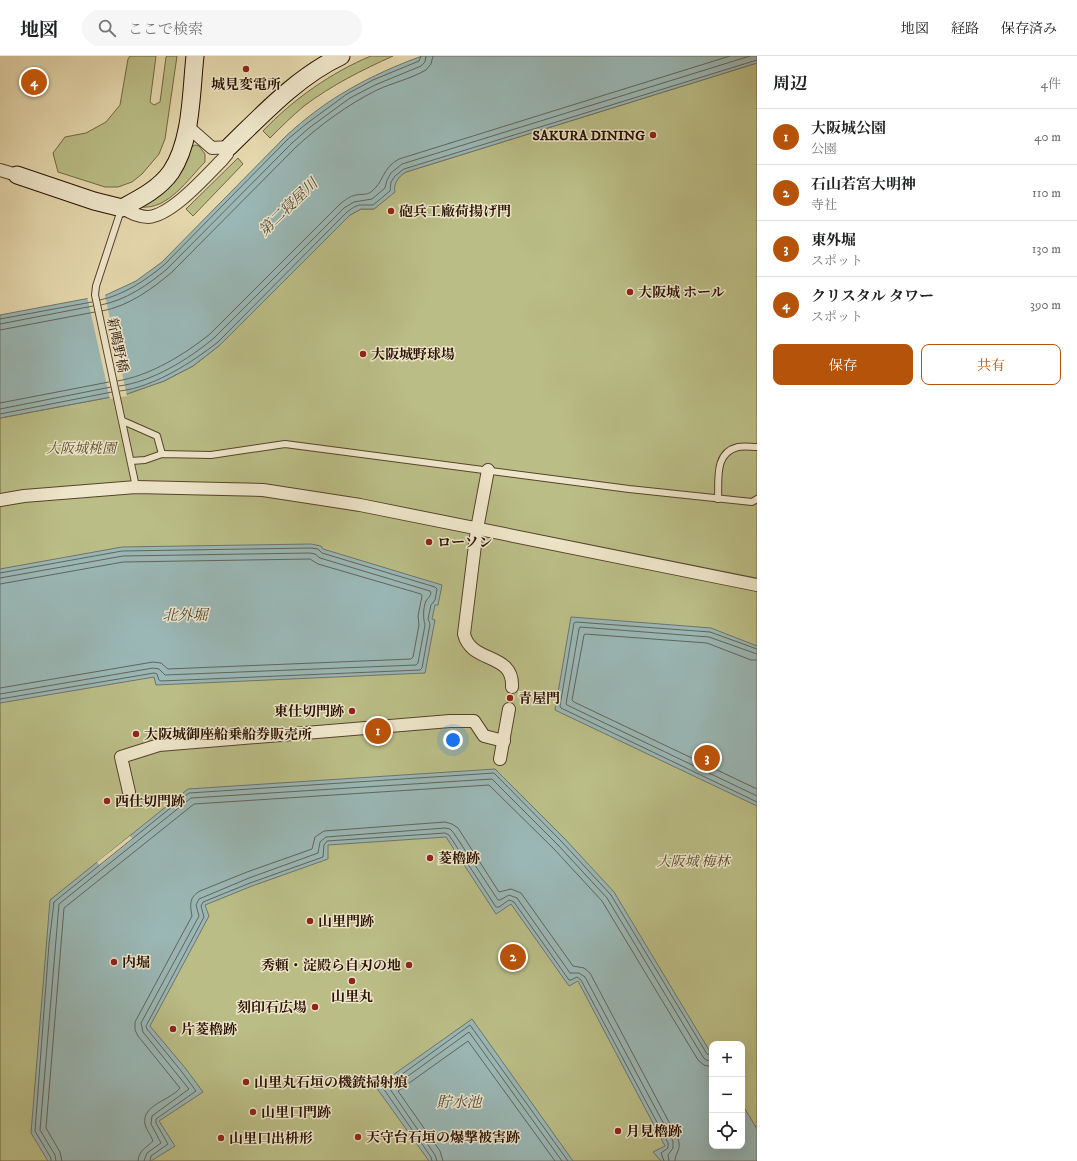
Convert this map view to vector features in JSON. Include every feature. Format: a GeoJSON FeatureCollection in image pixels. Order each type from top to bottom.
{"type":"FeatureCollection","features":[{"type":"Feature","properties":{"kind":"street"},"geometry":{"type":"LineString","coordinates":[[122,208],[147,193],[163,181],[170,172],[183,146],[187,126],[195,56]]}},
{"type":"Feature","properties":{"kind":"street"},"geometry":{"type":"LineString","coordinates":[[0,170],[94,201],[122,208],[137,216],[149,217],[166,211],[177,203],[222,160],[227,154],[229,147],[282,96],[316,71],[341,56]]}},
{"type":"Feature","properties":{"kind":"street"},"geometry":{"type":"LineString","coordinates":[[187,126],[212,148],[229,147]]}},
{"type":"Feature","properties":{"kind":"street"},"geometry":{"type":"LineString","coordinates":[[488,470],[477,529],[464,634],[465,640],[473,650],[506,667],[513,680],[512,687]]}},
{"type":"Feature","properties":{"kind":"street"},"geometry":{"type":"LineString","coordinates":[[0,500],[24,496],[136,487],[263,490],[360,505],[757,585]]}},
{"type":"Feature","properties":{"kind":"street"},"geometry":{"type":"LineString","coordinates":[[500,759],[509,709]]}},
{"type":"Feature","properties":{"kind":"street"},"geometry":{"type":"LineString","coordinates":[[129,792],[121,757],[159,745],[450,721],[474,721],[484,736],[504,741]]}},
{"type":"Feature","properties":{"kind":"lane","name":"新鴫野橋"},"geometry":{"type":"LineString","coordinates":[[122,208],[96,286],[95,295],[136,487]]}},
{"type":"Feature","properties":{"kind":"lane"},"geometry":{"type":"LineString","coordinates":[[122,421],[157,436],[162,454]]}},
{"type":"Feature","properties":{"kind":"lane"},"geometry":{"type":"LineString","coordinates":[[131,461],[145,460],[162,454],[211,455],[285,444],[718,499],[752,502],[757,499]]}},
{"type":"Feature","properties":{"kind":"lane"},"geometry":{"type":"LineString","coordinates":[[718,499],[720,462],[727,451],[739,447],[757,447]]}},
{"type":"Feature","properties":{"kind":"green space"},"geometry":{"type":"Polygon","coordinates":[[[130,56],[156,56],[150,102],[154,105],[160,102],[166,57],[177,56],[165,139],[159,154],[142,174],[132,182],[118,187],[105,187],[58,172],[53,153],[65,137],[86,133],[106,122],[120,105],[128,59],[130,56]]]}},
{"type":"Feature","properties":{"kind":"green space"},"geometry":{"type":"Polygon","coordinates":[[[371,56],[393,56],[347,78],[325,91],[304,106],[270,138],[263,131],[287,108],[313,88],[342,70],[371,56]]]}},
{"type":"Feature","properties":{"kind":"green space"},"geometry":{"type":"Polygon","coordinates":[[[757,63],[757,1161],[0,1161],[0,418],[127,394],[164,381],[193,366],[220,345],[350,215],[361,209],[374,209],[394,192],[394,186],[406,172],[757,63]]]}},
{"type":"Feature","properties":{"kind":"green space"},"geometry":{"type":"Polygon","coordinates":[[[195,145],[199,146],[205,154],[205,162],[169,199],[151,207],[141,207],[191,147],[195,145]]]}},
{"type":"Feature","properties":{"kind":"green space"},"geometry":{"type":"Polygon","coordinates":[[[238,158],[243,164],[193,216],[186,209],[238,158]]]}},
{"type":"Feature","properties":{"kind":"water","name":"第二寝屋川"},"geometry":{"type":"Polygon","coordinates":[[[422,56],[757,56],[757,63],[406,172],[397,180],[395,192],[374,209],[361,209],[350,215],[220,345],[193,366],[164,381],[127,394],[0,418],[0,315],[106,295],[136,281],[162,262],[301,122],[333,99],[350,89],[385,71],[422,56]]]}},
{"type":"Feature","properties":{"kind":"water","name":"北外堀"},"geometry":{"type":"Polygon","coordinates":[[[311,544],[442,585],[438,605],[435,605],[432,619],[435,620],[425,673],[156,685],[154,677],[0,703],[0,569],[122,547],[311,544]]]}},
{"type":"Feature","properties":{"kind":"water"},"geometry":{"type":"Polygon","coordinates":[[[571,617],[711,628],[757,646],[757,806],[555,710],[571,617]]]}},
{"type":"Feature","properties":{"kind":"water","name":"内堀"},"geometry":{"type":"Polygon","coordinates":[[[495,769],[565,839],[614,892],[709,1050],[709,1149],[745,1149],[745,1109],[757,1129],[757,1161],[661,1161],[653,1152],[665,1146],[578,981],[569,986],[511,904],[496,914],[446,837],[328,845],[328,859],[252,886],[205,905],[209,916],[150,1026],[203,1092],[159,1121],[175,1146],[151,1161],[48,1161],[31,1133],[50,900],[188,789],[495,769]]]}},
{"type":"Feature","properties":{"kind":"water","name":"貯水池"},"geometry":{"type":"Polygon","coordinates":[[[472,1019],[573,1161],[429,1161],[376,1087],[472,1019]]]}},
{"type":"Feature","properties":{"kind":"pier"},"geometry":{"type":"Polygon","coordinates":[[[106,292],[105,296],[127,396],[110,399],[87,296],[106,292]]]}},
{"type":"Feature","properties":{"kind":"pier"},"geometry":{"type":"Polygon","coordinates":[[[130,836],[133,839],[100,866],[97,862],[130,836]]]}},
{"type":"Feature","properties":{"kind":"place","name":"城見変電所"},"geometry":{"type":"Point","coordinates":[246,69]}},
{"type":"Feature","properties":{"kind":"place","name":"クリスタル タワー"},"geometry":{"type":"Point","coordinates":[34,82]}},
{"type":"Feature","properties":{"kind":"place","name":"SAKURA DINING"},"geometry":{"type":"Point","coordinates":[653,135]}},
{"type":"Feature","properties":{"kind":"place","name":"砲兵工廠荷揚げ門"},"geometry":{"type":"Point","coordinates":[391,211]}},
{"type":"Feature","properties":{"kind":"place","name":"大阪城 ホール"},"geometry":{"type":"Point","coordinates":[630,292]}},
{"type":"Feature","properties":{"kind":"place","name":"大阪城野球場"},"geometry":{"type":"Point","coordinates":[363,354]}},
{"type":"Feature","properties":{"kind":"place","name":"ローソン"},"geometry":{"type":"Point","coordinates":[429,542]}},
{"type":"Feature","properties":{"kind":"place","name":"青屋門"},"geometry":{"type":"Point","coordinates":[510,698]}},
{"type":"Feature","properties":{"kind":"place","name":"東仕切門跡"},"geometry":{"type":"Point","coordinates":[352,711]}},
{"type":"Feature","properties":{"kind":"place","name":"大阪城公園"},"geometry":{"type":"Point","coordinates":[378,731]}},
{"type":"Feature","properties":{"kind":"place","name":"大阪城御座船乗船券販売所"},"geometry":{"type":"Point","coordinates":[136,734]}},
{"type":"Feature","properties":{"kind":"place","name":"東外堀"},"geometry":{"type":"Point","coordinates":[707,758]}},
{"type":"Feature","properties":{"kind":"place","name":"西仕切門跡"},"geometry":{"type":"Point","coordinates":[107,801]}},
{"type":"Feature","properties":{"kind":"place","name":"菱櫓跡"},"geometry":{"type":"Point","coordinates":[430,858]}},
{"type":"Feature","properties":{"kind":"place","name":"山里門跡"},"geometry":{"type":"Point","coordinates":[310,921]}},
{"type":"Feature","properties":{"kind":"place","name":"石山若宮大明神"},"geometry":{"type":"Point","coordinates":[513,957]}},
{"type":"Feature","properties":{"kind":"place","name":"内堀"},"geometry":{"type":"Point","coordinates":[114,962]}},
{"type":"Feature","properties":{"kind":"place","name":"秀頼・淀殿ら自刃の地"},"geometry":{"type":"Point","coordinates":[409,965]}},
{"type":"Feature","properties":{"kind":"place","name":"山里丸"},"geometry":{"type":"Point","coordinates":[352,981]}},
{"type":"Feature","properties":{"kind":"place","name":"刻印石広場"},"geometry":{"type":"Point","coordinates":[315,1007]}},
{"type":"Feature","properties":{"kind":"place","name":"片菱櫓跡"},"geometry":{"type":"Point","coordinates":[173,1029]}},
{"type":"Feature","properties":{"kind":"place","name":"山里丸石垣の機銃掃射痕"},"geometry":{"type":"Point","coordinates":[246,1082]}},
{"type":"Feature","properties":{"kind":"place","name":"山里口門跡"},"geometry":{"type":"Point","coordinates":[253,1112]}},
{"type":"Feature","properties":{"kind":"place","name":"月見櫓跡"},"geometry":{"type":"Point","coordinates":[618,1131]}},
{"type":"Feature","properties":{"kind":"place","name":"天守台石垣の爆撃被害跡"},"geometry":{"type":"Point","coordinates":[358,1137]}},
{"type":"Feature","properties":{"kind":"place","name":"山里口出枡形"},"geometry":{"type":"Point","coordinates":[221,1138]}},
{"type":"Feature","properties":{"kind":"park label","name":"大阪城桃園"},"geometry":{"type":"Point","coordinates":[81,448]}},
{"type":"Feature","properties":{"kind":"park label","name":"大阪城 梅林"},"geometry":{"type":"Point","coordinates":[693,861]}}]}
